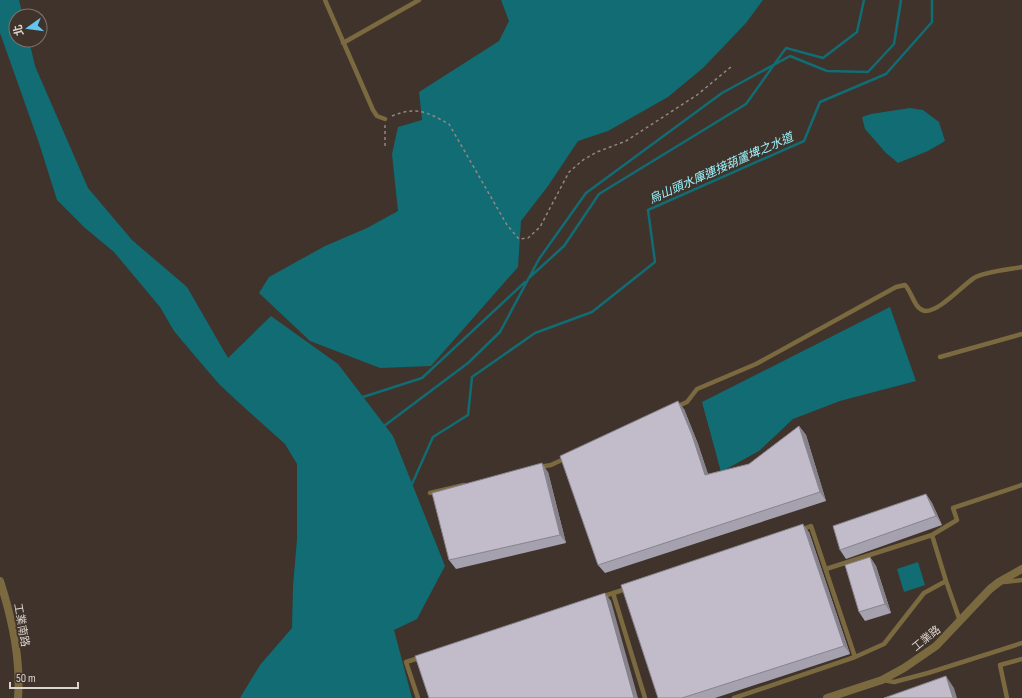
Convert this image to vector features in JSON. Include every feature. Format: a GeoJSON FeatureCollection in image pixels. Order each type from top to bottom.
{"type":"FeatureCollection","features":[{"type":"Feature","properties":{"kind":"street","name":"工業路"},"geometry":{"type":"LineString","coordinates":[[827,698],[882,680],[904,668],[936,646],[990,589],[1022,569]]}},
{"type":"Feature","properties":{"kind":"street","name":"工業南路"},"geometry":{"type":"LineString","coordinates":[[0,581],[9,607],[16,646],[18,698]]}},
{"type":"Feature","properties":{"kind":"lane"},"geometry":{"type":"LineString","coordinates":[[325,0],[373,110],[377,116],[385,118]]}},
{"type":"Feature","properties":{"kind":"lane"},"geometry":{"type":"LineString","coordinates":[[343,43],[418,0]]}},
{"type":"Feature","properties":{"kind":"lane"},"geometry":{"type":"LineString","coordinates":[[672,408],[687,402],[697,389],[756,364],[896,287],[905,285],[910,289],[917,306],[925,311],[931,310],[944,302],[975,277],[1022,267]]}},
{"type":"Feature","properties":{"kind":"lane"},"geometry":{"type":"LineString","coordinates":[[940,356],[1022,334]]}},
{"type":"Feature","properties":{"kind":"lane"},"geometry":{"type":"LineString","coordinates":[[536,468],[551,465],[572,455]]}},
{"type":"Feature","properties":{"kind":"lane"},"geometry":{"type":"LineString","coordinates":[[430,493],[468,484]]}},
{"type":"Feature","properties":{"kind":"lane"},"geometry":{"type":"LineString","coordinates":[[826,569],[932,535],[957,520],[953,508],[1022,485]]}},
{"type":"Feature","properties":{"kind":"lane"},"geometry":{"type":"LineString","coordinates":[[796,531],[811,526],[855,657]]}},
{"type":"Feature","properties":{"kind":"lane"},"geometry":{"type":"LineString","coordinates":[[932,535],[960,621]]}},
{"type":"Feature","properties":{"kind":"lane"},"geometry":{"type":"LineString","coordinates":[[999,582],[1022,580]]}},
{"type":"Feature","properties":{"kind":"lane"},"geometry":{"type":"LineString","coordinates":[[734,698],[855,657],[884,644],[924,593],[946,581]]}},
{"type":"Feature","properties":{"kind":"lane"},"geometry":{"type":"LineString","coordinates":[[598,598],[635,586]]}},
{"type":"Feature","properties":{"kind":"lane"},"geometry":{"type":"LineString","coordinates":[[613,593],[645,698]]}},
{"type":"Feature","properties":{"kind":"lane"},"geometry":{"type":"LineString","coordinates":[[882,680],[894,682],[928,673],[1022,643]]}},
{"type":"Feature","properties":{"kind":"lane"},"geometry":{"type":"LineString","coordinates":[[418,698],[406,662],[428,654]]}},
{"type":"Feature","properties":{"kind":"lane"},"geometry":{"type":"LineString","coordinates":[[1007,698],[1000,665],[1022,659]]}},
{"type":"Feature","properties":{"kind":"path"},"geometry":{"type":"LineString","coordinates":[[385,149],[385,118],[414,110],[432,114],[449,124],[507,225],[519,239],[528,238],[540,227],[569,172],[583,160],[597,152],[626,140],[697,95],[732,66]]}},
{"type":"Feature","properties":{"kind":"water"},"geometry":{"type":"Polygon","coordinates":[[[0,0],[19,0],[21,8],[8,8],[8,48],[31,48],[35,66],[88,188],[132,240],[187,287],[228,358],[271,316],[338,364],[393,436],[445,566],[417,619],[394,630],[412,698],[240,698],[260,665],[292,628],[293,586],[297,539],[297,464],[285,444],[219,384],[174,331],[160,307],[114,252],[85,228],[57,200],[39,143],[0,33],[0,0]]]}},
{"type":"Feature","properties":{"kind":"water"},"geometry":{"type":"Polygon","coordinates":[[[501,0],[763,0],[746,23],[703,68],[668,97],[608,131],[578,141],[548,186],[521,221],[518,267],[431,366],[380,368],[310,341],[259,293],[269,277],[325,246],[367,228],[398,211],[392,154],[398,127],[422,120],[419,92],[499,41],[509,21],[501,0]]]}},
{"type":"Feature","properties":{"kind":"water"},"geometry":{"type":"Polygon","coordinates":[[[910,108],[923,110],[939,122],[945,141],[928,151],[898,163],[886,153],[865,129],[862,117],[871,114],[910,108]]]}},
{"type":"Feature","properties":{"kind":"water"},"geometry":{"type":"Polygon","coordinates":[[[890,307],[916,381],[840,401],[793,419],[759,451],[721,472],[702,402],[890,307]]]}},
{"type":"Feature","properties":{"kind":"water"},"geometry":{"type":"Polygon","coordinates":[[[918,562],[925,585],[904,592],[897,569],[918,562]]]}},
{"type":"Feature","properties":{"kind":"building"},"geometry":{"type":"Polygon","coordinates":[[[678,401],[692,435],[705,475],[749,464],[799,426],[820,492],[598,565],[560,456],[678,401]]]}},
{"type":"Feature","properties":{"kind":"building"},"geometry":{"type":"Polygon","coordinates":[[[542,463],[560,535],[449,560],[432,493],[542,463]]]}},
{"type":"Feature","properties":{"kind":"building"},"geometry":{"type":"Polygon","coordinates":[[[926,494],[936,516],[840,550],[833,526],[926,494]]]}},
{"type":"Feature","properties":{"kind":"building"},"geometry":{"type":"Polygon","coordinates":[[[803,524],[844,646],[682,698],[658,698],[621,585],[803,524]]]}},
{"type":"Feature","properties":{"kind":"building"},"geometry":{"type":"Polygon","coordinates":[[[870,557],[885,604],[859,612],[845,565],[870,557]]]}},
{"type":"Feature","properties":{"kind":"building"},"geometry":{"type":"Polygon","coordinates":[[[605,593],[634,698],[429,698],[415,656],[605,593]]]}},
{"type":"Feature","properties":{"kind":"building"},"geometry":{"type":"Polygon","coordinates":[[[946,676],[953,698],[884,698],[946,676]]]}},
{"type":"Feature","properties":{"kind":"waterway","name":"烏山頭水庫連接葫蘆埤之水道"},"geometry":{"type":"LineString","coordinates":[[530,277],[564,246],[599,194],[746,104],[786,48],[823,58],[857,32],[864,0]]}},
{"type":"Feature","properties":{"kind":"waterway"},"geometry":{"type":"LineString","coordinates":[[384,426],[468,363],[500,332],[539,259],[586,193],[722,93],[790,56],[827,71],[868,72],[894,44],[901,0]]}},
{"type":"Feature","properties":{"kind":"waterway","name":"烏山頭水庫連接葫蘆埤之水道"},"geometry":{"type":"LineString","coordinates":[[412,484],[433,437],[468,415],[472,377],[535,333],[592,312],[655,262],[648,210],[804,141],[820,102],[886,74],[932,22],[932,0]]}},
{"type":"Feature","properties":{"kind":"waterway","name":"烏山頭水庫連接葫蘆埤之水道"},"geometry":{"type":"LineString","coordinates":[[363,397],[422,378],[525,282]]}}]}
